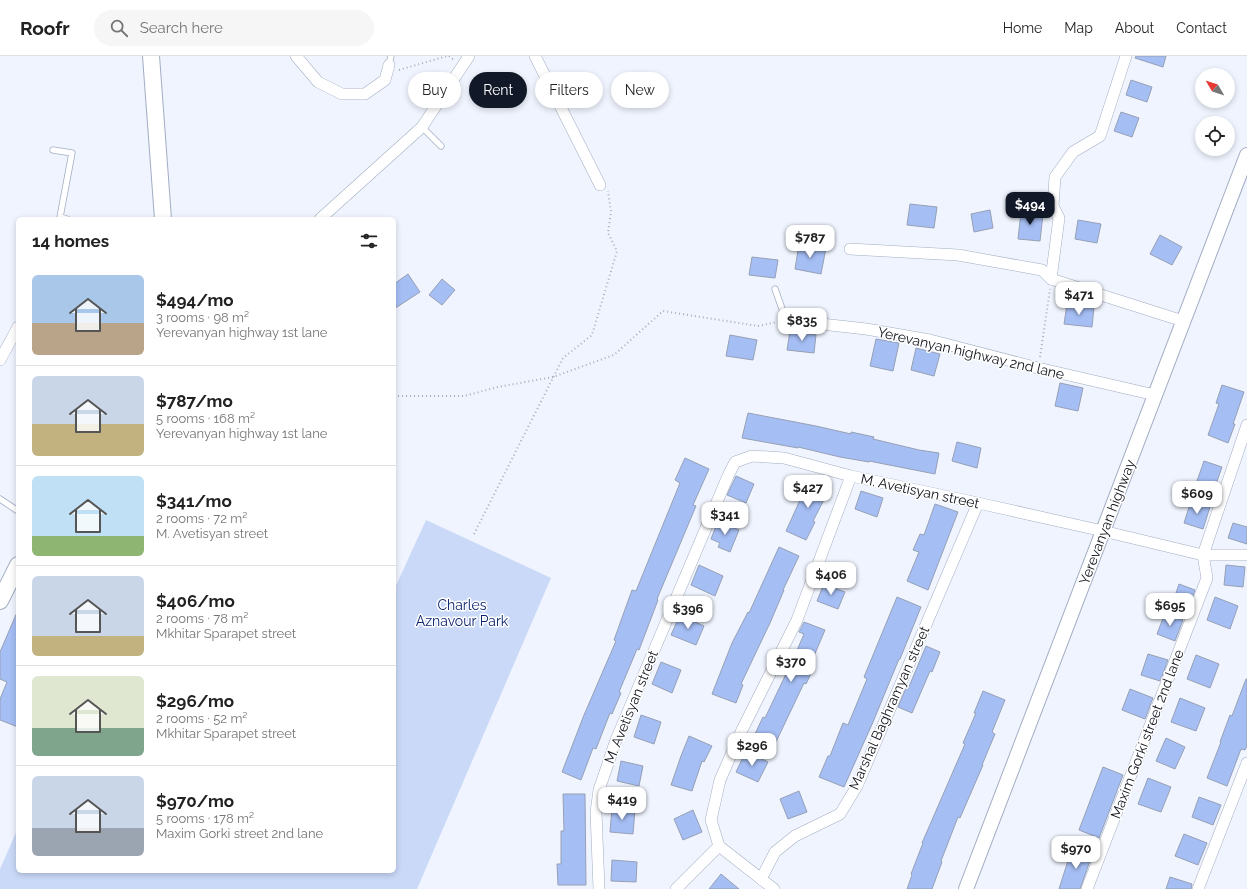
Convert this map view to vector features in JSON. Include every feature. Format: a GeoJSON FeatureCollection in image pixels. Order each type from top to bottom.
{"type":"FeatureCollection","features":[{"type":"Feature","properties":{"kind":"main road"},"geometry":{"type":"LineString","coordinates":[[150,56],[163,217]]}},
{"type":"Feature","properties":{"kind":"main road"},"geometry":{"type":"LineString","coordinates":[[0,601],[16,569]]}},
{"type":"Feature","properties":{"kind":"street"},"geometry":{"type":"LineString","coordinates":[[296,56],[318,82],[342,94],[365,94],[385,80],[389,65]]}},
{"type":"Feature","properties":{"kind":"street"},"geometry":{"type":"LineString","coordinates":[[322,217],[422,127],[469,56]]}},
{"type":"Feature","properties":{"kind":"street"},"geometry":{"type":"LineString","coordinates":[[535,56],[600,185]]}},
{"type":"Feature","properties":{"kind":"street"},"geometry":{"type":"LineString","coordinates":[[1051,280],[1059,218],[1053,206],[1055,176],[1073,152],[1100,136],[1126,56]]}},
{"type":"Feature","properties":{"kind":"street","name":"Yerevanyan highway"},"geometry":{"type":"LineString","coordinates":[[966,889],[1247,155]]}},
{"type":"Feature","properties":{"kind":"street"},"geometry":{"type":"LineString","coordinates":[[850,249],[958,255],[1042,270],[1051,280],[1183,321]]}},
{"type":"Feature","properties":{"kind":"street","name":"Yerevanyan highway 2nd lane"},"geometry":{"type":"LineString","coordinates":[[786,320],[866,329],[930,340],[1038,368],[1155,395]]}},
{"type":"Feature","properties":{"kind":"street"},"geometry":{"type":"LineString","coordinates":[[0,360],[16,331]]}},
{"type":"Feature","properties":{"kind":"street"},"geometry":{"type":"LineString","coordinates":[[1203,556],[1247,425]]}},
{"type":"Feature","properties":{"kind":"street","name":"M. Avetisyan street"},"geometry":{"type":"LineString","coordinates":[[599,889],[596,812],[602,783],[616,740],[735,462],[752,456],[784,458],[851,476],[1103,531],[1203,556],[1247,555]]}},
{"type":"Feature","properties":{"kind":"street"},"geometry":{"type":"LineString","coordinates":[[774,889],[719,846],[711,820],[720,780],[742,730],[797,620],[851,476]]}},
{"type":"Feature","properties":{"kind":"street","name":"Marshal Baghramyan street"},"geometry":{"type":"LineString","coordinates":[[761,879],[775,852],[795,836],[840,814],[857,786],[978,503]]}},
{"type":"Feature","properties":{"kind":"street","name":"Maxim Gorki street 2nd lane"},"geometry":{"type":"LineString","coordinates":[[1087,889],[1207,578],[1203,556]]}},
{"type":"Feature","properties":{"kind":"street"},"geometry":{"type":"LineString","coordinates":[[1198,889],[1247,763]]}},
{"type":"Feature","properties":{"kind":"street"},"geometry":{"type":"LineString","coordinates":[[676,889],[719,846]]}},
{"type":"Feature","properties":{"kind":"lane"},"geometry":{"type":"LineString","coordinates":[[422,127],[441,146]]}},
{"type":"Feature","properties":{"kind":"lane"},"geometry":{"type":"LineString","coordinates":[[53,150],[72,153],[60,217]]}},
{"type":"Feature","properties":{"kind":"lane"},"geometry":{"type":"LineString","coordinates":[[775,289],[786,320]]}},
{"type":"Feature","properties":{"kind":"lane"},"geometry":{"type":"LineString","coordinates":[[0,499],[16,510]]}},
{"type":"Feature","properties":{"kind":"path"},"geometry":{"type":"LineString","coordinates":[[389,65],[447,56]]}},
{"type":"Feature","properties":{"kind":"path"},"geometry":{"type":"LineString","coordinates":[[474,534],[563,358],[592,335],[617,251],[608,233],[611,212],[608,192],[600,185]]}},
{"type":"Feature","properties":{"kind":"path"},"geometry":{"type":"LineString","coordinates":[[1038,368],[1051,280]]}},
{"type":"Feature","properties":{"kind":"path"},"geometry":{"type":"LineString","coordinates":[[396,396],[464,396],[498,387],[554,377],[614,355],[663,311],[758,326],[786,320]]}},
{"type":"Feature","properties":{"kind":"green space","name":"Charles Aznavour Park"},"geometry":{"type":"Polygon","coordinates":[[[426,520],[551,578],[417,889],[0,889],[0,869],[16,833],[16,873],[396,873],[396,586],[426,520]]]}},
{"type":"Feature","properties":{"kind":"building"},"geometry":{"type":"Polygon","coordinates":[[[1136,56],[1166,56],[1163,67],[1135,58],[1136,56]]]}},
{"type":"Feature","properties":{"kind":"building"},"geometry":{"type":"Polygon","coordinates":[[[1131,80],[1152,87],[1147,102],[1126,95],[1131,80]]]}},
{"type":"Feature","properties":{"kind":"building"},"geometry":{"type":"Polygon","coordinates":[[[1121,112],[1139,118],[1132,137],[1114,131],[1121,112]]]}},
{"type":"Feature","properties":{"kind":"building"},"geometry":{"type":"Polygon","coordinates":[[[910,204],[937,207],[934,228],[907,225],[910,204]]]}},
{"type":"Feature","properties":{"kind":"building"},"geometry":{"type":"Polygon","coordinates":[[[990,210],[993,228],[974,232],[971,214],[990,210]]]}},
{"type":"Feature","properties":{"kind":"building"},"geometry":{"type":"Polygon","coordinates":[[[1021,212],[1043,214],[1040,241],[1018,239],[1021,212]]]}},
{"type":"Feature","properties":{"kind":"building"},"geometry":{"type":"Polygon","coordinates":[[[1078,220],[1101,224],[1097,243],[1075,239],[1078,220]]]}},
{"type":"Feature","properties":{"kind":"building"},"geometry":{"type":"Polygon","coordinates":[[[1160,235],[1182,247],[1172,265],[1150,254],[1160,235]]]}},
{"type":"Feature","properties":{"kind":"building"},"geometry":{"type":"Polygon","coordinates":[[[799,244],[826,248],[821,274],[795,269],[799,244]]]}},
{"type":"Feature","properties":{"kind":"building"},"geometry":{"type":"Polygon","coordinates":[[[752,257],[778,260],[775,278],[749,275],[752,257]]]}},
{"type":"Feature","properties":{"kind":"building"},"geometry":{"type":"Polygon","coordinates":[[[408,274],[420,292],[396,308],[396,283],[408,274]]]}},
{"type":"Feature","properties":{"kind":"building"},"geometry":{"type":"Polygon","coordinates":[[[442,279],[455,290],[442,305],[429,295],[442,279]]]}},
{"type":"Feature","properties":{"kind":"building"},"geometry":{"type":"Polygon","coordinates":[[[1067,304],[1094,307],[1092,327],[1064,324],[1067,304]]]}},
{"type":"Feature","properties":{"kind":"building"},"geometry":{"type":"Polygon","coordinates":[[[790,331],[816,335],[814,353],[787,350],[790,331]]]}},
{"type":"Feature","properties":{"kind":"building"},"geometry":{"type":"Polygon","coordinates":[[[730,335],[757,340],[753,360],[726,356],[730,335]]]}},
{"type":"Feature","properties":{"kind":"building"},"geometry":{"type":"Polygon","coordinates":[[[876,339],[899,343],[893,371],[870,366],[876,339]]]}},
{"type":"Feature","properties":{"kind":"building"},"geometry":{"type":"Polygon","coordinates":[[[916,348],[940,354],[934,376],[911,370],[916,348]]]}},
{"type":"Feature","properties":{"kind":"building"},"geometry":{"type":"Polygon","coordinates":[[[1060,383],[1083,388],[1078,411],[1055,406],[1060,383]]]}},
{"type":"Feature","properties":{"kind":"building"},"geometry":{"type":"Polygon","coordinates":[[[1222,385],[1244,392],[1228,443],[1208,435],[1219,404],[1216,403],[1222,385]]]}},
{"type":"Feature","properties":{"kind":"building"},"geometry":{"type":"Polygon","coordinates":[[[748,413],[851,434],[851,432],[919,450],[939,453],[935,474],[840,457],[798,447],[742,438],[748,413]]]}},
{"type":"Feature","properties":{"kind":"building"},"geometry":{"type":"Polygon","coordinates":[[[957,442],[981,448],[977,468],[952,461],[957,442]]]}},
{"type":"Feature","properties":{"kind":"building"},"geometry":{"type":"Polygon","coordinates":[[[685,458],[709,469],[693,505],[696,506],[657,599],[658,600],[639,650],[637,649],[619,692],[621,693],[612,714],[610,713],[596,749],[593,748],[581,780],[562,772],[584,715],[616,641],[614,640],[632,590],[636,591],[680,483],[675,480],[685,458]]]}},
{"type":"Feature","properties":{"kind":"building"},"geometry":{"type":"Polygon","coordinates":[[[1204,461],[1222,467],[1215,487],[1197,481],[1204,461]]]}},
{"type":"Feature","properties":{"kind":"building"},"geometry":{"type":"Polygon","coordinates":[[[736,476],[754,484],[746,503],[727,495],[736,476]]]}},
{"type":"Feature","properties":{"kind":"building"},"geometry":{"type":"Polygon","coordinates":[[[810,478],[830,488],[813,521],[815,522],[806,540],[786,531],[810,478]]]}},
{"type":"Feature","properties":{"kind":"building"},"geometry":{"type":"Polygon","coordinates":[[[861,491],[883,498],[877,517],[855,509],[861,491]]]}},
{"type":"Feature","properties":{"kind":"building"},"geometry":{"type":"Polygon","coordinates":[[[1191,501],[1210,507],[1203,529],[1184,523],[1191,501]]]}},
{"type":"Feature","properties":{"kind":"building"},"geometry":{"type":"Polygon","coordinates":[[[935,504],[958,512],[928,590],[907,581],[919,552],[913,550],[920,534],[924,535],[935,504]]]}},
{"type":"Feature","properties":{"kind":"building"},"geometry":{"type":"Polygon","coordinates":[[[718,521],[739,530],[730,552],[718,547],[720,543],[711,539],[718,521]]]}},
{"type":"Feature","properties":{"kind":"building"},"geometry":{"type":"Polygon","coordinates":[[[1233,523],[1247,527],[1247,544],[1228,538],[1233,523]]]}},
{"type":"Feature","properties":{"kind":"building"},"geometry":{"type":"Polygon","coordinates":[[[779,547],[799,556],[770,623],[741,684],[743,685],[736,703],[712,694],[732,643],[748,612],[749,613],[779,547]]]}},
{"type":"Feature","properties":{"kind":"building"},"geometry":{"type":"Polygon","coordinates":[[[699,565],[723,576],[715,596],[691,585],[699,565]]]}},
{"type":"Feature","properties":{"kind":"building"},"geometry":{"type":"Polygon","coordinates":[[[1226,565],[1245,567],[1243,587],[1224,585],[1226,565]]]}},
{"type":"Feature","properties":{"kind":"building"},"geometry":{"type":"Polygon","coordinates":[[[824,584],[845,592],[838,609],[817,601],[824,584]]]}},
{"type":"Feature","properties":{"kind":"building"},"geometry":{"type":"Polygon","coordinates":[[[1179,584],[1195,590],[1192,598],[1176,593],[1179,584]]]}},
{"type":"Feature","properties":{"kind":"building"},"geometry":{"type":"Polygon","coordinates":[[[897,597],[921,607],[844,787],[819,777],[828,756],[830,756],[843,723],[848,725],[867,679],[864,677],[897,597]]]}},
{"type":"Feature","properties":{"kind":"building"},"geometry":{"type":"Polygon","coordinates":[[[1215,597],[1238,606],[1230,629],[1207,620],[1215,597]]]}},
{"type":"Feature","properties":{"kind":"building"},"geometry":{"type":"Polygon","coordinates":[[[1165,613],[1183,620],[1175,641],[1157,634],[1165,613]]]}},
{"type":"Feature","properties":{"kind":"building"},"geometry":{"type":"Polygon","coordinates":[[[16,615],[16,726],[0,720],[0,699],[7,682],[0,679],[0,652],[16,615]]]}},
{"type":"Feature","properties":{"kind":"building"},"geometry":{"type":"Polygon","coordinates":[[[680,615],[704,626],[696,645],[671,635],[680,615]]]}},
{"type":"Feature","properties":{"kind":"building"},"geometry":{"type":"Polygon","coordinates":[[[804,622],[825,630],[811,663],[815,665],[806,684],[804,683],[775,744],[755,734],[763,717],[765,718],[786,674],[781,672],[790,653],[795,655],[804,634],[799,632],[804,622]]]}},
{"type":"Feature","properties":{"kind":"building"},"geometry":{"type":"Polygon","coordinates":[[[926,646],[940,652],[912,713],[898,707],[906,688],[908,689],[926,646]]]}},
{"type":"Feature","properties":{"kind":"building"},"geometry":{"type":"Polygon","coordinates":[[[1148,654],[1168,660],[1160,681],[1141,675],[1148,654]]]}},
{"type":"Feature","properties":{"kind":"building"},"geometry":{"type":"Polygon","coordinates":[[[1196,655],[1219,664],[1210,688],[1187,679],[1196,655]]]}},
{"type":"Feature","properties":{"kind":"building"},"geometry":{"type":"Polygon","coordinates":[[[661,662],[681,670],[672,693],[652,684],[661,662]]]}},
{"type":"Feature","properties":{"kind":"building"},"geometry":{"type":"Polygon","coordinates":[[[1246,679],[1247,746],[1245,750],[1241,749],[1227,786],[1207,778],[1230,715],[1232,716],[1246,679]]]}},
{"type":"Feature","properties":{"kind":"building"},"geometry":{"type":"Polygon","coordinates":[[[1130,689],[1153,698],[1145,719],[1122,710],[1130,689]]]}},
{"type":"Feature","properties":{"kind":"building"},"geometry":{"type":"Polygon","coordinates":[[[983,691],[1005,700],[992,732],[995,734],[960,818],[958,817],[932,889],[907,889],[922,843],[965,744],[963,743],[976,713],[974,713],[983,691]]]}},
{"type":"Feature","properties":{"kind":"building"},"geometry":{"type":"Polygon","coordinates":[[[1180,698],[1205,708],[1196,731],[1171,722],[1180,698]]]}},
{"type":"Feature","properties":{"kind":"building"},"geometry":{"type":"Polygon","coordinates":[[[641,715],[661,722],[654,744],[634,737],[641,715]]]}},
{"type":"Feature","properties":{"kind":"building"},"geometry":{"type":"Polygon","coordinates":[[[689,736],[712,746],[704,762],[702,761],[692,791],[671,785],[689,736]]]}},
{"type":"Feature","properties":{"kind":"building"},"geometry":{"type":"Polygon","coordinates":[[[1166,738],[1185,747],[1175,769],[1156,761],[1166,738]]]}},
{"type":"Feature","properties":{"kind":"building"},"geometry":{"type":"Polygon","coordinates":[[[746,751],[768,762],[758,782],[736,772],[746,751]]]}},
{"type":"Feature","properties":{"kind":"building"},"geometry":{"type":"Polygon","coordinates":[[[621,761],[643,766],[639,786],[617,781],[621,761]]]}},
{"type":"Feature","properties":{"kind":"building"},"geometry":{"type":"Polygon","coordinates":[[[1103,767],[1123,775],[1099,838],[1079,830],[1103,767]]]}},
{"type":"Feature","properties":{"kind":"building"},"geometry":{"type":"Polygon","coordinates":[[[1148,778],[1171,787],[1161,812],[1138,804],[1148,778]]]}},
{"type":"Feature","properties":{"kind":"building"},"geometry":{"type":"Polygon","coordinates":[[[799,791],[807,812],[788,819],[780,799],[799,791]]]}},
{"type":"Feature","properties":{"kind":"building"},"geometry":{"type":"Polygon","coordinates":[[[563,794],[585,794],[586,885],[558,885],[557,864],[561,864],[561,831],[564,831],[563,794]]]}},
{"type":"Feature","properties":{"kind":"building"},"geometry":{"type":"Polygon","coordinates":[[[1199,797],[1221,805],[1213,825],[1192,817],[1199,797]]]}},
{"type":"Feature","properties":{"kind":"building"},"geometry":{"type":"Polygon","coordinates":[[[612,808],[635,810],[633,834],[610,832],[612,808]]]}},
{"type":"Feature","properties":{"kind":"building"},"geometry":{"type":"Polygon","coordinates":[[[693,810],[702,832],[683,840],[674,819],[693,810]]]}},
{"type":"Feature","properties":{"kind":"building"},"geometry":{"type":"Polygon","coordinates":[[[1184,834],[1207,843],[1198,865],[1175,856],[1184,834]]]}},
{"type":"Feature","properties":{"kind":"building"},"geometry":{"type":"Polygon","coordinates":[[[1072,848],[1092,855],[1080,889],[1059,889],[1072,848]]]}},
{"type":"Feature","properties":{"kind":"building"},"geometry":{"type":"Polygon","coordinates":[[[612,860],[637,862],[636,882],[611,881],[612,860]]]}},
{"type":"Feature","properties":{"kind":"building"},"geometry":{"type":"Polygon","coordinates":[[[721,874],[739,889],[709,889],[721,874]]]}},
{"type":"Feature","properties":{"kind":"building"},"geometry":{"type":"Polygon","coordinates":[[[1170,877],[1192,884],[1191,889],[1166,889],[1170,877]]]}}]}
